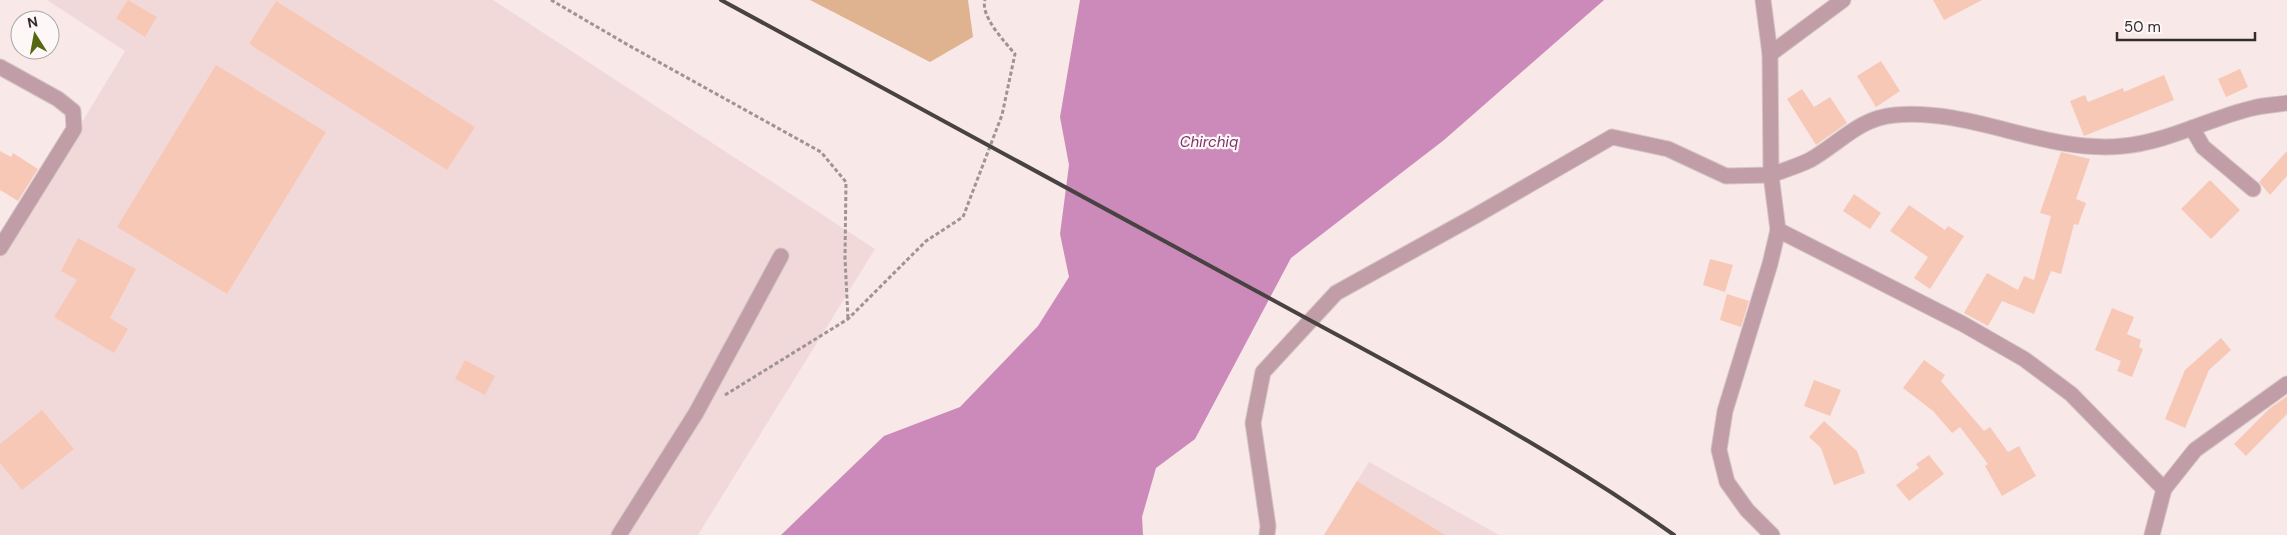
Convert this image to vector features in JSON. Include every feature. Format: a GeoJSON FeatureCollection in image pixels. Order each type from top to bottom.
{"type":"FeatureCollection","features":[{"type":"Feature","properties":{"kind":"street"},"geometry":{"type":"LineString","coordinates":[[1763,0],[1770,54],[1771,175],[1778,230],[1770,264],[1725,411],[1719,450],[1727,482],[1746,510],[1772,535]]}},
{"type":"Feature","properties":{"kind":"street"},"geometry":{"type":"LineString","coordinates":[[1770,54],[1843,0]]}},
{"type":"Feature","properties":{"kind":"street"},"geometry":{"type":"LineString","coordinates":[[0,67],[58,99],[73,111],[74,129],[0,248]]}},
{"type":"Feature","properties":{"kind":"street"},"geometry":{"type":"LineString","coordinates":[[1267,535],[1268,526],[1253,423],[1262,372],[1336,293],[1476,216],[1612,137],[1668,149],[1726,176],[1771,175],[1810,160],[1863,123],[1894,115],[1932,115],[1968,120],[2077,146],[2123,146],[2192,128],[2254,107],[2287,103]]}},
{"type":"Feature","properties":{"kind":"street"},"geometry":{"type":"LineString","coordinates":[[2192,128],[2203,147],[2253,189]]}},
{"type":"Feature","properties":{"kind":"street"},"geometry":{"type":"LineString","coordinates":[[1778,230],[1963,324],[2024,359],[2071,394],[2164,488]]}},
{"type":"Feature","properties":{"kind":"street"},"geometry":{"type":"LineString","coordinates":[[619,535],[696,413],[781,256]]}},
{"type":"Feature","properties":{"kind":"street"},"geometry":{"type":"LineString","coordinates":[[2152,535],[2164,488],[2195,450],[2287,384]]}},
{"type":"Feature","properties":{"kind":"path"},"geometry":{"type":"LineString","coordinates":[[551,0],[821,152],[846,182],[845,258],[848,319]]}},
{"type":"Feature","properties":{"kind":"path"},"geometry":{"type":"LineString","coordinates":[[721,398],[848,319],[926,241],[963,217],[1002,115],[1014,54],[990,22],[984,4],[985,0]]}},
{"type":"Feature","properties":{"kind":"shaded area"},"geometry":{"type":"Polygon","coordinates":[[[47,0],[493,0],[875,249],[698,535],[0,535],[0,258],[125,51],[47,0]]]}},
{"type":"Feature","properties":{"kind":"shaded area"},"geometry":{"type":"Polygon","coordinates":[[[810,0],[968,0],[973,37],[930,62],[810,0]]]}},
{"type":"Feature","properties":{"kind":"shaded area"},"geometry":{"type":"Polygon","coordinates":[[[1369,462],[1499,535],[1324,535],[1369,462]]]}},
{"type":"Feature","properties":{"kind":"water","name":"Chirchiq"},"geometry":{"type":"Polygon","coordinates":[[[1080,0],[1604,0],[1444,140],[1291,258],[1195,439],[1156,468],[1142,517],[1143,535],[781,535],[884,436],[960,407],[1038,326],[1069,277],[1060,234],[1069,165],[1060,117],[1080,0]]]}},
{"type":"Feature","properties":{"kind":"building"},"geometry":{"type":"Polygon","coordinates":[[[128,0],[157,17],[145,37],[116,18],[128,0]]]}},
{"type":"Feature","properties":{"kind":"building"},"geometry":{"type":"Polygon","coordinates":[[[1933,0],[1982,0],[1944,20],[1933,0]]]}},
{"type":"Feature","properties":{"kind":"building"},"geometry":{"type":"Polygon","coordinates":[[[276,1],[475,127],[447,170],[249,44],[276,1]]]}},
{"type":"Feature","properties":{"kind":"building"},"geometry":{"type":"Polygon","coordinates":[[[1881,61],[1900,91],[1876,107],[1857,76],[1881,61]]]}},
{"type":"Feature","properties":{"kind":"building"},"geometry":{"type":"Polygon","coordinates":[[[216,65],[326,132],[227,294],[117,227],[216,65]]]}},
{"type":"Feature","properties":{"kind":"building"},"geometry":{"type":"Polygon","coordinates":[[[2240,69],[2248,87],[2226,97],[2218,79],[2240,69]]]}},
{"type":"Feature","properties":{"kind":"building"},"geometry":{"type":"Polygon","coordinates":[[[2164,75],[2174,100],[2084,136],[2070,101],[2085,95],[2088,102],[2123,88],[2124,92],[2164,75]]]}},
{"type":"Feature","properties":{"kind":"building"},"geometry":{"type":"Polygon","coordinates":[[[1802,89],[1814,107],[1830,97],[1847,123],[1816,145],[1787,99],[1802,89]]]}},
{"type":"Feature","properties":{"kind":"building"},"geometry":{"type":"Polygon","coordinates":[[[0,151],[11,157],[13,153],[38,169],[18,201],[0,190],[0,151]]]}},
{"type":"Feature","properties":{"kind":"building"},"geometry":{"type":"Polygon","coordinates":[[[2287,151],[2287,176],[2270,195],[2259,182],[2287,151]]]}},
{"type":"Feature","properties":{"kind":"building"},"geometry":{"type":"Polygon","coordinates":[[[2061,152],[2090,159],[2076,199],[2086,203],[2078,225],[2074,224],[2061,274],[2051,271],[2034,314],[2002,301],[1988,326],[1964,313],[1987,273],[2018,290],[2024,276],[2034,280],[2051,216],[2040,213],[2061,152]]]}},
{"type":"Feature","properties":{"kind":"building"},"geometry":{"type":"Polygon","coordinates":[[[2210,180],[2240,210],[2211,239],[2181,209],[2210,180]]]}},
{"type":"Feature","properties":{"kind":"building"},"geometry":{"type":"Polygon","coordinates":[[[1854,194],[1881,213],[1870,229],[1843,211],[1854,194]]]}},
{"type":"Feature","properties":{"kind":"building"},"geometry":{"type":"Polygon","coordinates":[[[1909,205],[1945,230],[1948,226],[1964,236],[1930,289],[1914,278],[1928,257],[1890,231],[1909,205]]]}},
{"type":"Feature","properties":{"kind":"building"},"geometry":{"type":"Polygon","coordinates":[[[78,238],[136,269],[110,318],[128,329],[114,353],[54,317],[77,280],[61,271],[78,238]]]}},
{"type":"Feature","properties":{"kind":"building"},"geometry":{"type":"Polygon","coordinates":[[[1710,259],[1733,265],[1725,292],[1703,285],[1710,259]]]}},
{"type":"Feature","properties":{"kind":"building"},"geometry":{"type":"Polygon","coordinates":[[[1727,294],[1749,301],[1741,327],[1720,320],[1727,294]]]}},
{"type":"Feature","properties":{"kind":"building"},"geometry":{"type":"Polygon","coordinates":[[[2112,308],[2134,317],[2127,334],[2141,340],[2139,347],[2143,349],[2132,377],[2117,371],[2121,361],[2095,350],[2112,308]]]}},
{"type":"Feature","properties":{"kind":"building"},"geometry":{"type":"Polygon","coordinates":[[[2221,338],[2231,350],[2209,370],[2185,428],[2165,419],[2185,370],[2221,338]]]}},
{"type":"Feature","properties":{"kind":"building"},"geometry":{"type":"Polygon","coordinates":[[[465,360],[495,376],[485,395],[455,379],[465,360]]]}},
{"type":"Feature","properties":{"kind":"building"},"geometry":{"type":"Polygon","coordinates":[[[1924,360],[1945,375],[1941,381],[1984,431],[1990,427],[2008,452],[2019,446],[2036,476],[2002,496],[1985,466],[1988,464],[1960,427],[1952,433],[1933,411],[1903,388],[1924,360]]]}},
{"type":"Feature","properties":{"kind":"building"},"geometry":{"type":"Polygon","coordinates":[[[1814,380],[1841,390],[1830,416],[1804,406],[1814,380]]]}},
{"type":"Feature","properties":{"kind":"building"},"geometry":{"type":"Polygon","coordinates":[[[2287,396],[2287,414],[2246,456],[2234,444],[2269,409],[2287,396]]]}},
{"type":"Feature","properties":{"kind":"building"},"geometry":{"type":"Polygon","coordinates":[[[42,410],[74,449],[22,490],[0,463],[0,444],[42,410]]]}},
{"type":"Feature","properties":{"kind":"building"},"geometry":{"type":"Polygon","coordinates":[[[1824,421],[1857,451],[1865,473],[1834,485],[1821,448],[1809,437],[1824,421]]]}},
{"type":"Feature","properties":{"kind":"building"},"geometry":{"type":"Polygon","coordinates":[[[1929,455],[1944,474],[1909,501],[1896,485],[1919,468],[1916,464],[1929,455]]]}},
{"type":"Feature","properties":{"kind":"building"},"geometry":{"type":"Polygon","coordinates":[[[1357,481],[1445,535],[1324,535],[1357,481]]]}},
{"type":"Feature","properties":{"kind":"railway"},"geometry":{"type":"LineString","coordinates":[[721,0],[1477,411],[1577,471],[1674,535]]}}]}
